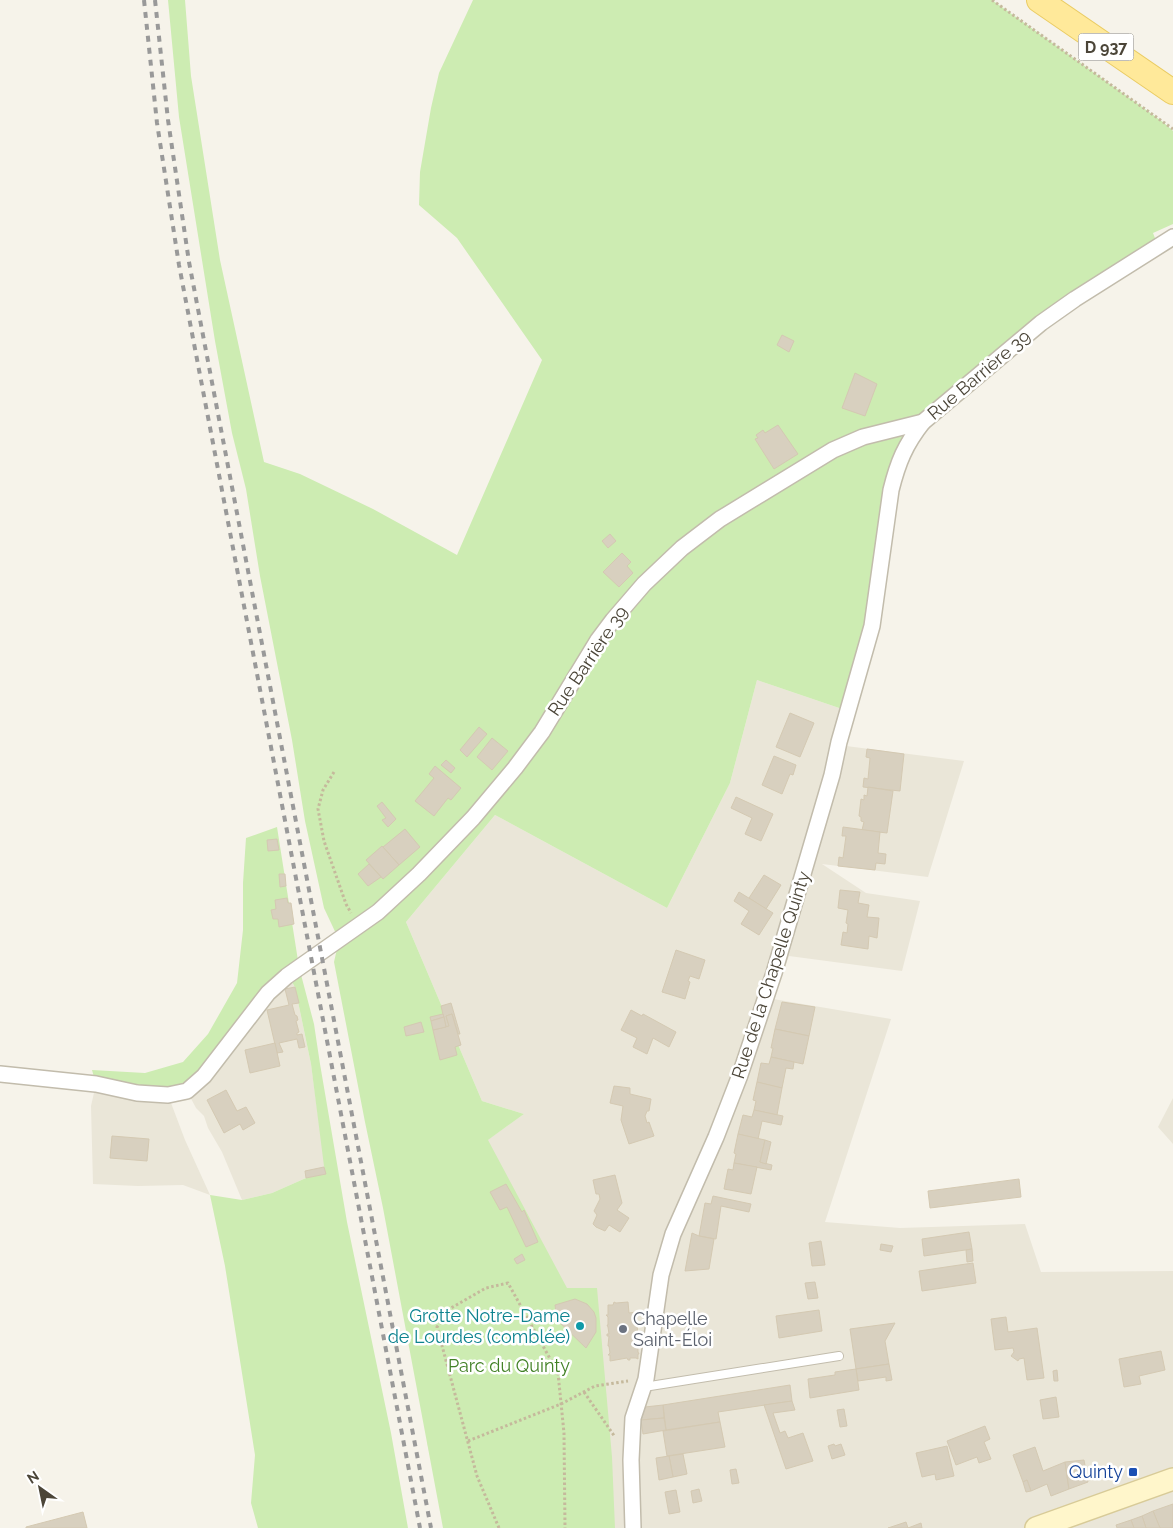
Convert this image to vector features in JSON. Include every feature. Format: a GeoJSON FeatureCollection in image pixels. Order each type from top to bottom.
{"type":"FeatureCollection","features":[{"type":"Feature","properties":{"kind":"main road","name":"D 937"},"geometry":{"type":"LineString","coordinates":[[1039,0],[1173,92]]}},
{"type":"Feature","properties":{"kind":"main road"},"geometry":{"type":"LineString","coordinates":[[1036,1528],[1173,1479]]}},
{"type":"Feature","properties":{"kind":"street","name":"Rue Barrière 39"},"geometry":{"type":"LineString","coordinates":[[0,1074],[96,1084],[137,1093],[168,1095],[188,1091],[204,1076],[260,1003],[276,986],[299,967],[378,912],[420,874],[489,799],[542,732],[598,640],[613,620],[639,589],[670,558],[720,519],[833,450],[862,438],[923,422],[1048,318],[1075,298],[1173,237]]}},
{"type":"Feature","properties":{"kind":"street","name":"Rue de la Chapelle Quinty"},"geometry":{"type":"LineString","coordinates":[[633,1528],[631,1460],[633,1418],[646,1379],[660,1275],[673,1234],[716,1137],[740,1075],[774,973],[832,775],[839,742],[872,626],[891,490],[897,468],[910,438],[923,422]]}},
{"type":"Feature","properties":{"kind":"lane"},"geometry":{"type":"LineString","coordinates":[[644,1387],[839,1356]]}},
{"type":"Feature","properties":{"kind":"path"},"geometry":{"type":"LineString","coordinates":[[992,0],[1173,129]]}},
{"type":"Feature","properties":{"kind":"path"},"geometry":{"type":"LineString","coordinates":[[334,772],[323,790],[318,809],[324,841],[346,904],[359,926]]}},
{"type":"Feature","properties":{"kind":"path"},"geometry":{"type":"LineString","coordinates":[[499,1528],[477,1476],[437,1327],[451,1308],[486,1288],[508,1283],[558,1373],[564,1433],[564,1528]]}},
{"type":"Feature","properties":{"kind":"path"},"geometry":{"type":"LineString","coordinates":[[468,1441],[561,1404],[595,1386],[612,1383]]}},
{"type":"Feature","properties":{"kind":"path"},"geometry":{"type":"LineString","coordinates":[[584,1392],[631,1460]]}},
{"type":"Feature","properties":{"kind":"shaded area"},"geometry":{"type":"Polygon","coordinates":[[[757,680],[848,711],[839,742],[846,746],[964,761],[928,877],[822,864],[866,893],[920,901],[902,971],[789,956],[773,999],[891,1019],[825,1222],[900,1228],[1025,1224],[1041,1272],[1173,1271],[1173,1528],[446,1528],[427,1442],[557,1363],[441,1173],[524,1114],[482,1101],[406,922],[495,815],[667,908],[730,783],[757,680]]]}},
{"type":"Feature","properties":{"kind":"shaded area"},"geometry":{"type":"Polygon","coordinates":[[[287,976],[295,987],[311,1064],[326,1174],[306,1178],[272,1193],[242,1200],[222,1152],[208,1128],[204,1116],[196,1108],[187,1091],[287,976]]]}},
{"type":"Feature","properties":{"kind":"shaded area"},"geometry":{"type":"Polygon","coordinates":[[[96,1084],[168,1095],[185,1140],[210,1195],[183,1185],[93,1184],[91,1106],[96,1084]]]}},
{"type":"Feature","properties":{"kind":"shaded area"},"geometry":{"type":"Polygon","coordinates":[[[1173,1098],[1173,1144],[1158,1127],[1173,1098]]]}},
{"type":"Feature","properties":{"kind":"green space","name":"Parc du Quinty"},"geometry":{"type":"Polygon","coordinates":[[[168,0],[185,0],[191,76],[220,260],[264,462],[300,474],[373,509],[457,555],[542,360],[457,238],[419,205],[420,172],[439,73],[473,0],[992,0],[1173,131],[1173,224],[1153,233],[1158,246],[1011,349],[903,451],[848,711],[757,680],[730,783],[667,908],[495,815],[406,922],[482,1101],[524,1114],[488,1140],[567,1288],[597,1288],[612,1457],[615,1528],[443,1528],[383,1208],[334,962],[339,940],[324,908],[305,821],[246,489],[232,433],[215,341],[179,117],[168,0]]]}},
{"type":"Feature","properties":{"kind":"green space"},"geometry":{"type":"Polygon","coordinates":[[[277,827],[299,967],[314,1024],[347,1222],[391,1433],[408,1528],[258,1528],[251,1503],[255,1455],[225,1266],[210,1195],[242,1200],[272,1193],[306,1178],[325,1174],[311,1064],[295,987],[288,976],[187,1091],[96,1084],[92,1070],[145,1073],[183,1062],[208,1034],[237,983],[243,930],[243,883],[246,838],[277,827]]]}},
{"type":"Feature","properties":{"kind":"building"},"geometry":{"type":"Polygon","coordinates":[[[782,335],[794,341],[789,352],[777,345],[782,335]]]}},
{"type":"Feature","properties":{"kind":"building"},"geometry":{"type":"Polygon","coordinates":[[[855,373],[877,384],[865,416],[842,408],[855,373]]]}},
{"type":"Feature","properties":{"kind":"building"},"geometry":{"type":"Polygon","coordinates":[[[778,425],[798,454],[774,469],[755,439],[758,438],[756,435],[763,430],[765,433],[778,425]]]}},
{"type":"Feature","properties":{"kind":"building"},"geometry":{"type":"Polygon","coordinates":[[[610,534],[616,541],[608,548],[602,541],[610,534]]]}},
{"type":"Feature","properties":{"kind":"building"},"geometry":{"type":"Polygon","coordinates":[[[622,553],[631,562],[627,566],[633,573],[619,587],[603,572],[622,553]]]}},
{"type":"Feature","properties":{"kind":"building"},"geometry":{"type":"Polygon","coordinates":[[[790,713],[814,723],[800,757],[776,747],[790,713]]]}},
{"type":"Feature","properties":{"kind":"building"},"geometry":{"type":"Polygon","coordinates":[[[479,727],[487,734],[467,757],[460,750],[479,727]]]}},
{"type":"Feature","properties":{"kind":"building"},"geometry":{"type":"Polygon","coordinates":[[[492,738],[508,751],[492,770],[477,757],[492,738]]]}},
{"type":"Feature","properties":{"kind":"building"},"geometry":{"type":"Polygon","coordinates":[[[867,749],[904,754],[900,791],[863,787],[864,778],[868,779],[870,758],[866,757],[867,749]]]}},
{"type":"Feature","properties":{"kind":"building"},"geometry":{"type":"Polygon","coordinates":[[[774,756],[796,765],[793,775],[790,774],[782,794],[762,785],[774,756]]]}},
{"type":"Feature","properties":{"kind":"building"},"geometry":{"type":"Polygon","coordinates":[[[446,760],[455,768],[451,773],[441,765],[446,760]]]}},
{"type":"Feature","properties":{"kind":"building"},"geometry":{"type":"Polygon","coordinates":[[[435,766],[461,788],[451,800],[448,798],[434,816],[415,801],[434,778],[429,774],[435,766]]]}},
{"type":"Feature","properties":{"kind":"building"},"geometry":{"type":"Polygon","coordinates":[[[868,787],[893,791],[887,833],[862,830],[864,822],[861,821],[859,816],[861,799],[864,800],[864,795],[867,796],[868,787]]]}},
{"type":"Feature","properties":{"kind":"building"},"geometry":{"type":"Polygon","coordinates":[[[736,797],[773,814],[761,841],[745,834],[752,818],[731,808],[736,797]]]}},
{"type":"Feature","properties":{"kind":"building"},"geometry":{"type":"Polygon","coordinates":[[[382,802],[396,819],[388,827],[382,820],[386,818],[377,806],[382,802]]]}},
{"type":"Feature","properties":{"kind":"building"},"geometry":{"type":"Polygon","coordinates":[[[843,827],[880,832],[878,853],[886,854],[885,864],[876,863],[875,870],[838,866],[839,857],[843,858],[846,836],[842,836],[843,827]]]}},
{"type":"Feature","properties":{"kind":"building"},"geometry":{"type":"Polygon","coordinates":[[[405,829],[420,847],[399,865],[383,847],[405,829]]]}},
{"type":"Feature","properties":{"kind":"building"},"geometry":{"type":"Polygon","coordinates":[[[277,839],[279,850],[268,851],[267,840],[277,839]]]}},
{"type":"Feature","properties":{"kind":"building"},"geometry":{"type":"Polygon","coordinates":[[[382,846],[399,865],[383,879],[366,860],[382,846]]]}},
{"type":"Feature","properties":{"kind":"building"},"geometry":{"type":"Polygon","coordinates":[[[369,864],[381,877],[368,886],[358,874],[369,864]]]}},
{"type":"Feature","properties":{"kind":"building"},"geometry":{"type":"Polygon","coordinates":[[[279,874],[285,874],[286,886],[280,887],[279,874]]]}},
{"type":"Feature","properties":{"kind":"building"},"geometry":{"type":"Polygon","coordinates":[[[764,875],[781,885],[766,909],[749,898],[764,875]]]}},
{"type":"Feature","properties":{"kind":"building"},"geometry":{"type":"Polygon","coordinates":[[[840,890],[860,892],[858,903],[869,905],[867,917],[879,918],[877,938],[869,936],[868,949],[841,945],[843,932],[847,933],[848,910],[838,908],[840,890]]]}},
{"type":"Feature","properties":{"kind":"building"},"geometry":{"type":"Polygon","coordinates":[[[739,892],[773,913],[759,935],[741,924],[749,911],[734,901],[739,892]]]}},
{"type":"Feature","properties":{"kind":"building"},"geometry":{"type":"Polygon","coordinates":[[[287,898],[288,903],[291,903],[294,924],[279,927],[278,919],[273,919],[271,910],[276,909],[275,900],[287,898]]]}},
{"type":"Feature","properties":{"kind":"building"},"geometry":{"type":"Polygon","coordinates":[[[676,950],[705,960],[699,979],[690,976],[685,999],[662,992],[676,950]]]}},
{"type":"Feature","properties":{"kind":"building"},"geometry":{"type":"Polygon","coordinates":[[[295,987],[299,1003],[292,1004],[298,1020],[296,1021],[299,1032],[297,1035],[302,1034],[305,1047],[299,1048],[297,1039],[279,1043],[283,1052],[277,1053],[267,1010],[289,1005],[285,989],[295,987]]]}},
{"type":"Feature","properties":{"kind":"building"},"geometry":{"type":"Polygon","coordinates":[[[782,1002],[815,1007],[809,1036],[775,1029],[782,1002]]]}},
{"type":"Feature","properties":{"kind":"building"},"geometry":{"type":"Polygon","coordinates":[[[451,1003],[460,1034],[458,1034],[452,1014],[446,1016],[449,1026],[446,1027],[441,1006],[451,1003]]]}},
{"type":"Feature","properties":{"kind":"building"},"geometry":{"type":"Polygon","coordinates":[[[631,1010],[642,1016],[643,1014],[676,1032],[669,1047],[653,1038],[647,1054],[633,1047],[637,1038],[621,1030],[631,1010]]]}},
{"type":"Feature","properties":{"kind":"building"},"geometry":{"type":"Polygon","coordinates":[[[443,1014],[444,1017],[431,1021],[430,1017],[443,1014]]]}},
{"type":"Feature","properties":{"kind":"building"},"geometry":{"type":"Polygon","coordinates":[[[452,1014],[461,1045],[455,1047],[457,1055],[440,1060],[433,1030],[449,1026],[446,1016],[452,1014]]]}},
{"type":"Feature","properties":{"kind":"building"},"geometry":{"type":"Polygon","coordinates":[[[444,1017],[446,1027],[433,1030],[431,1021],[444,1017]]]}},
{"type":"Feature","properties":{"kind":"building"},"geometry":{"type":"Polygon","coordinates":[[[421,1022],[424,1032],[406,1036],[404,1027],[421,1022]]]}},
{"type":"Feature","properties":{"kind":"building"},"geometry":{"type":"Polygon","coordinates":[[[775,1029],[809,1036],[803,1064],[771,1057],[775,1029]]]}},
{"type":"Feature","properties":{"kind":"building"},"geometry":{"type":"Polygon","coordinates":[[[275,1043],[280,1066],[250,1073],[245,1050],[275,1043]]]}},
{"type":"Feature","properties":{"kind":"building"},"geometry":{"type":"Polygon","coordinates":[[[771,1057],[794,1062],[793,1069],[786,1068],[782,1088],[757,1082],[761,1063],[769,1064],[771,1057]]]}},
{"type":"Feature","properties":{"kind":"building"},"geometry":{"type":"Polygon","coordinates":[[[757,1082],[782,1088],[777,1115],[754,1110],[756,1101],[753,1100],[757,1082]]]}},
{"type":"Feature","properties":{"kind":"building"},"geometry":{"type":"Polygon","coordinates":[[[614,1086],[630,1088],[630,1094],[651,1099],[649,1111],[647,1111],[645,1116],[654,1136],[629,1144],[621,1120],[623,1106],[610,1103],[614,1086]]]}},
{"type":"Feature","properties":{"kind":"building"},"geometry":{"type":"Polygon","coordinates":[[[226,1090],[237,1111],[246,1107],[255,1123],[243,1130],[240,1124],[224,1133],[207,1100],[226,1090]]]}},
{"type":"Feature","properties":{"kind":"building"},"geometry":{"type":"Polygon","coordinates":[[[754,1110],[783,1116],[781,1125],[762,1121],[758,1139],[738,1134],[743,1115],[752,1117],[754,1110]]]}},
{"type":"Feature","properties":{"kind":"building"},"geometry":{"type":"Polygon","coordinates":[[[738,1134],[765,1140],[760,1162],[772,1165],[771,1170],[734,1163],[738,1134]]]}},
{"type":"Feature","properties":{"kind":"building"},"geometry":{"type":"Polygon","coordinates":[[[112,1136],[149,1139],[147,1161],[110,1158],[112,1136]]]}},
{"type":"Feature","properties":{"kind":"building"},"geometry":{"type":"Polygon","coordinates":[[[765,1140],[771,1142],[766,1164],[760,1162],[765,1140]]]}},
{"type":"Feature","properties":{"kind":"building"},"geometry":{"type":"Polygon","coordinates":[[[734,1163],[757,1167],[751,1194],[724,1189],[728,1169],[733,1170],[734,1163]]]}},
{"type":"Feature","properties":{"kind":"building"},"geometry":{"type":"Polygon","coordinates":[[[324,1167],[326,1174],[306,1178],[305,1171],[324,1167]]]}},
{"type":"Feature","properties":{"kind":"building"},"geometry":{"type":"Polygon","coordinates":[[[615,1175],[622,1203],[617,1210],[629,1218],[620,1232],[609,1225],[605,1231],[593,1224],[597,1215],[594,1211],[600,1199],[599,1194],[596,1194],[593,1180],[615,1175]]]}},
{"type":"Feature","properties":{"kind":"building"},"geometry":{"type":"Polygon","coordinates":[[[1019,1179],[1021,1197],[930,1208],[928,1191],[1019,1179]]]}},
{"type":"Feature","properties":{"kind":"building"},"geometry":{"type":"Polygon","coordinates":[[[506,1184],[522,1212],[524,1210],[538,1242],[526,1247],[507,1207],[500,1210],[490,1192],[506,1184]]]}},
{"type":"Feature","properties":{"kind":"building"},"geometry":{"type":"Polygon","coordinates":[[[713,1196],[751,1204],[749,1212],[721,1206],[716,1239],[699,1236],[705,1203],[711,1204],[713,1196]]]}},
{"type":"Feature","properties":{"kind":"building"},"geometry":{"type":"Polygon","coordinates":[[[969,1232],[972,1249],[924,1256],[922,1239],[969,1232]]]}},
{"type":"Feature","properties":{"kind":"building"},"geometry":{"type":"Polygon","coordinates":[[[692,1233],[714,1239],[709,1269],[685,1271],[692,1233]]]}},
{"type":"Feature","properties":{"kind":"building"},"geometry":{"type":"Polygon","coordinates":[[[821,1241],[825,1265],[812,1266],[809,1243],[821,1241]]]}},
{"type":"Feature","properties":{"kind":"building"},"geometry":{"type":"Polygon","coordinates":[[[881,1244],[893,1246],[891,1252],[880,1250],[881,1244]]]}},
{"type":"Feature","properties":{"kind":"building"},"geometry":{"type":"Polygon","coordinates":[[[972,1249],[973,1261],[967,1262],[966,1250],[972,1249]]]}},
{"type":"Feature","properties":{"kind":"building"},"geometry":{"type":"Polygon","coordinates":[[[522,1254],[525,1260],[517,1264],[514,1259],[522,1254]]]}},
{"type":"Feature","properties":{"kind":"building"},"geometry":{"type":"Polygon","coordinates":[[[973,1263],[976,1283],[922,1291],[919,1271],[973,1263]]]}},
{"type":"Feature","properties":{"kind":"building"},"geometry":{"type":"Polygon","coordinates":[[[815,1282],[818,1298],[808,1299],[805,1283],[815,1282]]]}},
{"type":"Feature","properties":{"kind":"building","name":"Grotte Notre-Dame de Lourdes (comblée)"},"geometry":{"type":"Polygon","coordinates":[[[575,1299],[587,1304],[594,1312],[596,1318],[596,1332],[586,1348],[557,1320],[555,1305],[575,1299]]]}},
{"type":"Feature","properties":{"kind":"building","name":"Chapelle Saint-Éloi"},"geometry":{"type":"Polygon","coordinates":[[[614,1302],[628,1302],[629,1313],[637,1313],[638,1359],[630,1358],[628,1360],[627,1358],[610,1361],[610,1355],[608,1355],[610,1353],[608,1346],[609,1336],[607,1336],[609,1334],[608,1317],[606,1315],[608,1315],[608,1305],[613,1305],[614,1302]]]}},
{"type":"Feature","properties":{"kind":"building"},"geometry":{"type":"Polygon","coordinates":[[[819,1310],[822,1331],[779,1338],[776,1316],[819,1310]]]}},
{"type":"Feature","properties":{"kind":"building"},"geometry":{"type":"Polygon","coordinates":[[[1006,1317],[1008,1332],[1037,1328],[1044,1378],[1027,1380],[1024,1358],[1018,1361],[1011,1356],[1014,1352],[1013,1348],[995,1350],[991,1319],[1006,1317]]]}},
{"type":"Feature","properties":{"kind":"building"},"geometry":{"type":"Polygon","coordinates":[[[895,1323],[885,1341],[889,1364],[856,1369],[850,1329],[895,1323]]]}},
{"type":"Feature","properties":{"kind":"building"},"geometry":{"type":"Polygon","coordinates":[[[1161,1351],[1165,1370],[1139,1376],[1141,1384],[1124,1387],[1119,1359],[1161,1351]]]}},
{"type":"Feature","properties":{"kind":"building"},"geometry":{"type":"Polygon","coordinates":[[[889,1364],[892,1380],[886,1381],[886,1377],[858,1381],[856,1369],[889,1364]]]}},
{"type":"Feature","properties":{"kind":"building"},"geometry":{"type":"Polygon","coordinates":[[[856,1369],[859,1390],[810,1398],[808,1379],[835,1375],[835,1372],[856,1369]]]}},
{"type":"Feature","properties":{"kind":"building"},"geometry":{"type":"Polygon","coordinates":[[[1057,1370],[1058,1381],[1054,1381],[1053,1371],[1057,1370]]]}},
{"type":"Feature","properties":{"kind":"building"},"geometry":{"type":"Polygon","coordinates":[[[790,1385],[792,1401],[718,1412],[720,1422],[666,1430],[663,1405],[790,1385]]]}},
{"type":"Feature","properties":{"kind":"building"},"geometry":{"type":"Polygon","coordinates":[[[1056,1397],[1059,1417],[1043,1419],[1040,1400],[1056,1397]]]}},
{"type":"Feature","properties":{"kind":"building"},"geometry":{"type":"Polygon","coordinates":[[[792,1401],[795,1410],[773,1413],[780,1433],[785,1431],[788,1438],[803,1433],[813,1461],[786,1469],[764,1405],[792,1401]]]}},
{"type":"Feature","properties":{"kind":"building"},"geometry":{"type":"Polygon","coordinates":[[[663,1405],[664,1418],[641,1420],[645,1407],[663,1405]]]}},
{"type":"Feature","properties":{"kind":"building"},"geometry":{"type":"Polygon","coordinates":[[[844,1409],[847,1426],[840,1427],[837,1410],[844,1409]]]}},
{"type":"Feature","properties":{"kind":"building"},"geometry":{"type":"Polygon","coordinates":[[[664,1418],[666,1430],[643,1434],[641,1420],[664,1418]]]}},
{"type":"Feature","properties":{"kind":"building"},"geometry":{"type":"Polygon","coordinates":[[[720,1422],[725,1447],[667,1456],[663,1431],[720,1422]]]}},
{"type":"Feature","properties":{"kind":"building"},"geometry":{"type":"Polygon","coordinates":[[[985,1426],[990,1439],[984,1442],[991,1459],[979,1463],[977,1457],[956,1465],[947,1441],[985,1426]]]}},
{"type":"Feature","properties":{"kind":"building"},"geometry":{"type":"Polygon","coordinates":[[[834,1444],[835,1446],[841,1444],[845,1455],[832,1459],[828,1446],[834,1444]]]}},
{"type":"Feature","properties":{"kind":"building"},"geometry":{"type":"Polygon","coordinates":[[[947,1446],[954,1476],[936,1480],[935,1474],[922,1477],[916,1453],[947,1446]]]}},
{"type":"Feature","properties":{"kind":"building"},"geometry":{"type":"Polygon","coordinates":[[[1035,1447],[1043,1471],[1065,1462],[1069,1489],[1051,1496],[1047,1484],[1031,1491],[1027,1480],[1023,1482],[1013,1455],[1035,1447]]]}},
{"type":"Feature","properties":{"kind":"building"},"geometry":{"type":"Polygon","coordinates":[[[683,1454],[687,1474],[673,1477],[669,1456],[683,1454]]]}},
{"type":"Feature","properties":{"kind":"building"},"geometry":{"type":"Polygon","coordinates":[[[669,1456],[673,1477],[659,1480],[656,1458],[669,1456]]]}},
{"type":"Feature","properties":{"kind":"building"},"geometry":{"type":"Polygon","coordinates":[[[1084,1460],[1088,1482],[1069,1489],[1065,1462],[1084,1460]]]}},
{"type":"Feature","properties":{"kind":"building"},"geometry":{"type":"Polygon","coordinates":[[[736,1469],[739,1483],[732,1484],[730,1470],[736,1469]]]}},
{"type":"Feature","properties":{"kind":"building"},"geometry":{"type":"Polygon","coordinates":[[[1027,1480],[1031,1491],[1026,1492],[1023,1482],[1027,1480]]]}},
{"type":"Feature","properties":{"kind":"building"},"geometry":{"type":"Polygon","coordinates":[[[699,1489],[702,1501],[693,1503],[691,1491],[699,1489]]]}},
{"type":"Feature","properties":{"kind":"building"},"geometry":{"type":"Polygon","coordinates":[[[676,1490],[680,1512],[669,1514],[665,1492],[676,1490]]]}},
{"type":"Feature","properties":{"kind":"building"},"geometry":{"type":"Polygon","coordinates":[[[1173,1504],[1173,1528],[1160,1528],[1153,1511],[1173,1504]]]}},
{"type":"Feature","properties":{"kind":"building"},"geometry":{"type":"Polygon","coordinates":[[[1153,1511],[1160,1528],[1146,1528],[1142,1516],[1153,1511]]]}},
{"type":"Feature","properties":{"kind":"building"},"geometry":{"type":"Polygon","coordinates":[[[83,1512],[87,1528],[26,1528],[26,1527],[83,1512]]]}},
{"type":"Feature","properties":{"kind":"building"},"geometry":{"type":"Polygon","coordinates":[[[1142,1516],[1146,1528],[1134,1528],[1131,1520],[1142,1516]]]}},
{"type":"Feature","properties":{"kind":"building"},"geometry":{"type":"Polygon","coordinates":[[[1131,1520],[1134,1528],[1117,1528],[1116,1525],[1131,1520]]]}},
{"type":"Feature","properties":{"kind":"building"},"geometry":{"type":"Polygon","coordinates":[[[906,1522],[908,1528],[888,1528],[906,1522]]]}},
{"type":"Feature","properties":{"kind":"building"},"geometry":{"type":"Polygon","coordinates":[[[921,1523],[922,1528],[908,1528],[921,1523]]]}},
{"type":"Feature","properties":{"kind":"railway"},"geometry":{"type":"LineString","coordinates":[[144,0],[157,123],[179,265],[420,1528]]}},
{"type":"Feature","properties":{"kind":"railway"},"geometry":{"type":"LineString","coordinates":[[155,0],[168,120],[189,262],[431,1528]]}},
{"type":"Feature","properties":{"kind":"place","name":"Grotte Notre-Dame de Lourdes (comblée)"},"geometry":{"type":"Point","coordinates":[580,1326]}},
{"type":"Feature","properties":{"kind":"place","name":"Chapelle Saint-Éloi"},"geometry":{"type":"Point","coordinates":[623,1329]}},
{"type":"Feature","properties":{"kind":"place","name":"Quinty"},"geometry":{"type":"Point","coordinates":[1133,1472]}}]}
